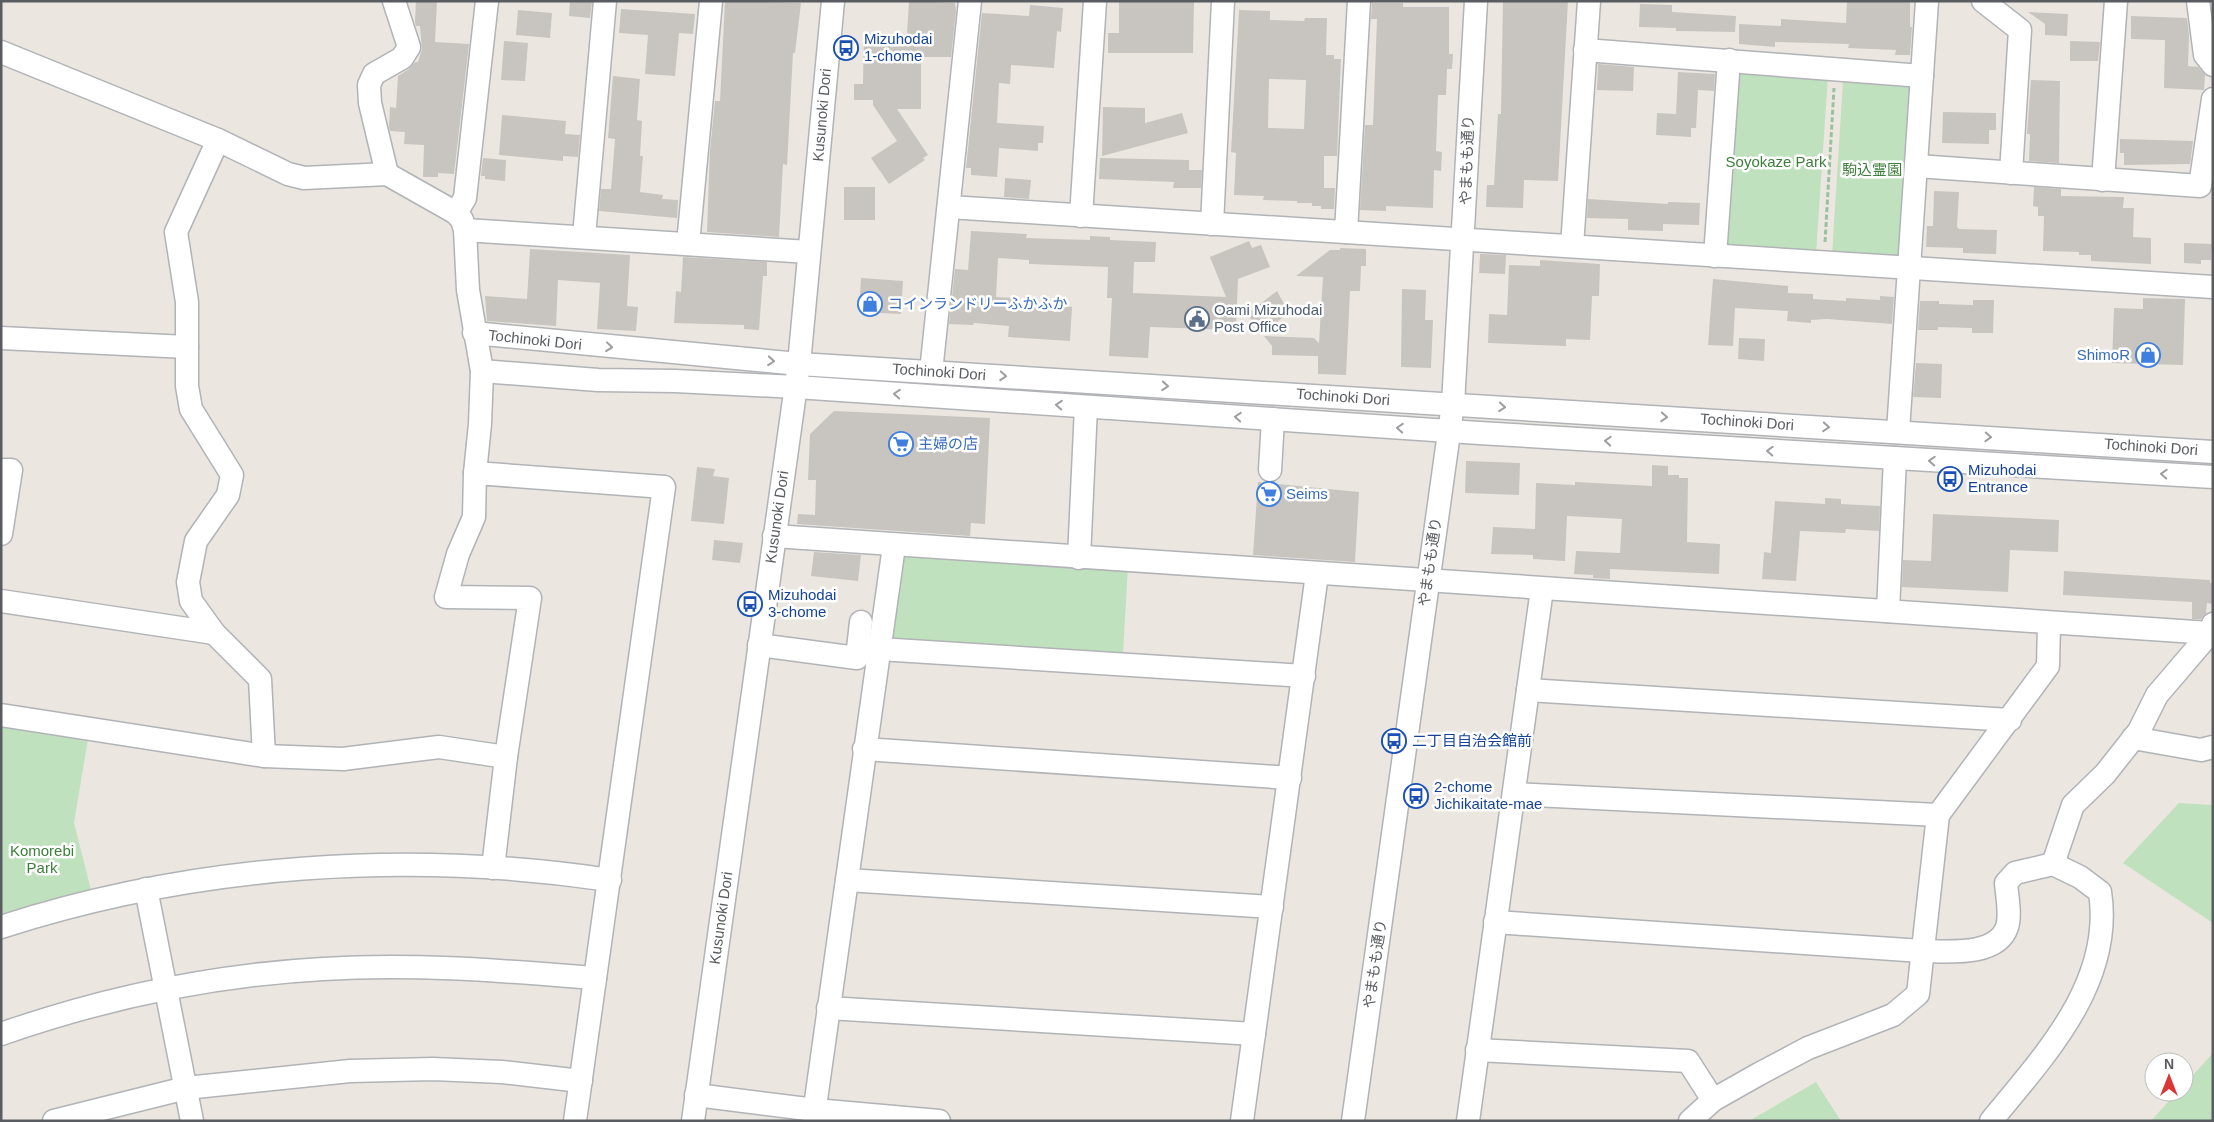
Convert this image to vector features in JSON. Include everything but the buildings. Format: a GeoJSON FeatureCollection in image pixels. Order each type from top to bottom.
{"type":"FeatureCollection","features":[{"type":"Feature","properties":{"kind":"street"},"geometry":{"type":"LineString","coordinates":[[387,174],[370,103],[369,85],[374,74],[402,58],[409,47],[394,1]]}},
{"type":"Feature","properties":{"kind":"street"},"geometry":{"type":"LineString","coordinates":[[487,1],[461,222],[474,334],[482,371],[474,517],[458,554],[446,597],[530,598],[506,757],[493,868]]}},
{"type":"Feature","properties":{"kind":"street"},"geometry":{"type":"LineString","coordinates":[[584,236],[605,1]]}},
{"type":"Feature","properties":{"kind":"street"},"geometry":{"type":"LineString","coordinates":[[688,244],[711,1]]}},
{"type":"Feature","properties":{"kind":"street","name":"Kusunoki Dori"},"geometry":{"type":"LineString","coordinates":[[693,1121],[799,364],[833,1]]}},
{"type":"Feature","properties":{"kind":"street"},"geometry":{"type":"LineString","coordinates":[[931,372],[945,222],[949,207],[970,1]]}},
{"type":"Feature","properties":{"kind":"street"},"geometry":{"type":"LineString","coordinates":[[1081,216],[1094,1]]}},
{"type":"Feature","properties":{"kind":"street"},"geometry":{"type":"LineString","coordinates":[[1212,224],[1223,1]]}},
{"type":"Feature","properties":{"kind":"street"},"geometry":{"type":"LineString","coordinates":[[1346,232],[1359,1]]}},
{"type":"Feature","properties":{"kind":"street","name":"やまもも通り"},"geometry":{"type":"LineString","coordinates":[[1354,1121],[1453,404],[1464,239],[1476,1]]}},
{"type":"Feature","properties":{"kind":"street"},"geometry":{"type":"LineString","coordinates":[[1572,246],[1589,1]]}},
{"type":"Feature","properties":{"kind":"street"},"geometry":{"type":"LineString","coordinates":[[1898,431],[1927,1]]}},
{"type":"Feature","properties":{"kind":"street"},"geometry":{"type":"LineString","coordinates":[[1982,1],[2020,30],[2011,173]]}},
{"type":"Feature","properties":{"kind":"street"},"geometry":{"type":"LineString","coordinates":[[2103,180],[2116,1]]}},
{"type":"Feature","properties":{"kind":"street"},"geometry":{"type":"LineString","coordinates":[[2198,1],[2205,56],[2213,64]]}},
{"type":"Feature","properties":{"kind":"street"},"geometry":{"type":"LineString","coordinates":[[1585,50],[1922,76]]}},
{"type":"Feature","properties":{"kind":"street"},"geometry":{"type":"LineString","coordinates":[[1,52],[218,140],[288,174],[304,178],[387,174],[461,222],[584,236],[809,252]]}},
{"type":"Feature","properties":{"kind":"street"},"geometry":{"type":"LineString","coordinates":[[1715,256],[1729,60]]}},
{"type":"Feature","properties":{"kind":"street"},"geometry":{"type":"LineString","coordinates":[[1917,166],[2200,186],[2213,99]]}},
{"type":"Feature","properties":{"kind":"street"},"geometry":{"type":"LineString","coordinates":[[218,140],[176,232],[187,302],[187,386],[191,409],[232,474],[228,495],[196,541],[188,582],[191,601],[214,633],[260,679],[264,756]]}},
{"type":"Feature","properties":{"kind":"street"},"geometry":{"type":"LineString","coordinates":[[949,207],[2213,287]]}},
{"type":"Feature","properties":{"kind":"street","name":"Tochinoki Dori"},"geometry":{"type":"LineString","coordinates":[[474,334],[799,364],[2213,452]]}},
{"type":"Feature","properties":{"kind":"street"},"geometry":{"type":"LineString","coordinates":[[1,338],[187,347]]}},
{"type":"Feature","properties":{"kind":"street","name":"Tochinoki Dori"},"geometry":{"type":"LineString","coordinates":[[482,371],[598,380],[675,381],[796,387],[1449,431],[2213,477]]}},
{"type":"Feature","properties":{"kind":"street"},"geometry":{"type":"LineString","coordinates":[[1079,558],[1086,407]]}},
{"type":"Feature","properties":{"kind":"street"},"geometry":{"type":"LineString","coordinates":[[1270,470],[1273,419]]}},
{"type":"Feature","properties":{"kind":"street"},"geometry":{"type":"LineString","coordinates":[[1888,612],[1895,458]]}},
{"type":"Feature","properties":{"kind":"street"},"geometry":{"type":"LineString","coordinates":[[1,470],[11,470],[1,534]]}},
{"type":"Feature","properties":{"kind":"street"},"geometry":{"type":"LineString","coordinates":[[475,473],[664,487],[575,1121]]}},
{"type":"Feature","properties":{"kind":"street"},"geometry":{"type":"LineString","coordinates":[[774,536],[894,546],[1428,580],[2049,623],[2211,629]]}},
{"type":"Feature","properties":{"kind":"street"},"geometry":{"type":"LineString","coordinates":[[814,1115],[894,546]]}},
{"type":"Feature","properties":{"kind":"street"},"geometry":{"type":"LineString","coordinates":[[1242,1121],[1317,574]]}},
{"type":"Feature","properties":{"kind":"street"},"geometry":{"type":"LineString","coordinates":[[1468,1121],[1542,589]]}},
{"type":"Feature","properties":{"kind":"street"},"geometry":{"type":"LineString","coordinates":[[1,601],[214,633]]}},
{"type":"Feature","properties":{"kind":"street"},"geometry":{"type":"LineString","coordinates":[[759,645],[856,658],[861,622]]}},
{"type":"Feature","properties":{"kind":"street"},"geometry":{"type":"LineString","coordinates":[[1690,1121],[1713,1100],[1808,1048],[1893,1015],[1918,994],[1938,815],[2010,720],[2048,666],[2049,623]]}},
{"type":"Feature","properties":{"kind":"street"},"geometry":{"type":"LineString","coordinates":[[2054,864],[2073,806],[2105,774],[2133,738],[2157,695],[2211,629]]}},
{"type":"Feature","properties":{"kind":"street"},"geometry":{"type":"LineString","coordinates":[[879,649],[1304,676]]}},
{"type":"Feature","properties":{"kind":"street"},"geometry":{"type":"LineString","coordinates":[[1528,690],[2010,720]]}},
{"type":"Feature","properties":{"kind":"street"},"geometry":{"type":"LineString","coordinates":[[1,715],[264,756],[343,759],[439,746],[506,757]]}},
{"type":"Feature","properties":{"kind":"street"},"geometry":{"type":"LineString","coordinates":[[2133,738],[2201,750],[2213,747]]}},
{"type":"Feature","properties":{"kind":"street"},"geometry":{"type":"LineString","coordinates":[[864,749],[1290,778]]}},
{"type":"Feature","properties":{"kind":"street"},"geometry":{"type":"LineString","coordinates":[[1514,794],[1938,815]]}},
{"type":"Feature","properties":{"kind":"street"},"geometry":{"type":"LineString","coordinates":[[1496,922],[1922,951],[1976,951],[2001,938],[2008,926],[2006,884],[2015,873],[2054,864],[2080,877],[2100,892],[2102,923],[2092,969],[2079,1003],[2049,1050],[1991,1121]]}},
{"type":"Feature","properties":{"kind":"street"},"geometry":{"type":"LineString","coordinates":[[1,926],[106,897],[146,889],[219,877],[347,865],[546,870],[610,880]]}},
{"type":"Feature","properties":{"kind":"street"},"geometry":{"type":"LineString","coordinates":[[848,880],[1272,907]]}},
{"type":"Feature","properties":{"kind":"street"},"geometry":{"type":"LineString","coordinates":[[146,889],[192,1121]]}},
{"type":"Feature","properties":{"kind":"street"},"geometry":{"type":"LineString","coordinates":[[1,1034],[98,1005],[166,989],[260,974],[324,968],[474,968],[595,978]]}},
{"type":"Feature","properties":{"kind":"street"},"geometry":{"type":"LineString","coordinates":[[828,1008],[1254,1034]]}},
{"type":"Feature","properties":{"kind":"street"},"geometry":{"type":"LineString","coordinates":[[1477,1050],[1688,1061],[1713,1100]]}},
{"type":"Feature","properties":{"kind":"street"},"geometry":{"type":"LineString","coordinates":[[54,1121],[186,1088],[350,1070],[433,1069],[502,1072],[581,1081]]}},
{"type":"Feature","properties":{"kind":"street"},"geometry":{"type":"LineString","coordinates":[[696,1095],[814,1115],[939,1121]]}},
{"type":"Feature","properties":{"kind":"path"},"geometry":{"type":"LineString","coordinates":[[1824,263],[1836,68]]}},
{"type":"Feature","properties":{"kind":"green space","name":"Soyokaze Park"},"geometry":{"type":"Polygon","coordinates":[[[1736,70],[1828,76],[1816,254],[1724,248],[1736,70]]]}},
{"type":"Feature","properties":{"kind":"green space","name":"駒込霊園"},"geometry":{"type":"Polygon","coordinates":[[[1843,81],[1911,85],[1900,259],[1832,255],[1843,81]]]}},
{"type":"Feature","properties":{"kind":"green space"},"geometry":{"type":"Polygon","coordinates":[[[903,552],[1128,566],[1123,653],[890,639],[903,552]]]}},
{"type":"Feature","properties":{"kind":"green space","name":"Komorebi Park"},"geometry":{"type":"Polygon","coordinates":[[[1,727],[88,739],[74,823],[91,890],[1,914],[1,727]]]}},
{"type":"Feature","properties":{"kind":"green space"},"geometry":{"type":"Polygon","coordinates":[[[2179,803],[2213,805],[2213,923],[2123,863],[2179,803]]]}},
{"type":"Feature","properties":{"kind":"green space"},"geometry":{"type":"Polygon","coordinates":[[[2213,1053],[2213,1121],[2151,1121],[2168,1102],[2194,1102],[2194,1074],[2213,1053]]]}},
{"type":"Feature","properties":{"kind":"green space"},"geometry":{"type":"Polygon","coordinates":[[[1816,1082],[1841,1121],[1749,1121],[1816,1082]]]}},
{"type":"Feature","properties":{"kind":"place","name":"Mizuhodai 1-chome"},"geometry":{"type":"Point","coordinates":[846,48]}},
{"type":"Feature","properties":{"kind":"place","name":"コインランドリーふかふか"},"geometry":{"type":"Point","coordinates":[870,304]}},
{"type":"Feature","properties":{"kind":"place","name":"Oami Mizuhodai Post Office"},"geometry":{"type":"Point","coordinates":[1197,319]}},
{"type":"Feature","properties":{"kind":"place","name":"ShimoR"},"geometry":{"type":"Point","coordinates":[2148,355]}},
{"type":"Feature","properties":{"kind":"place","name":"主婦の店"},"geometry":{"type":"Point","coordinates":[901,444]}},
{"type":"Feature","properties":{"kind":"place","name":"Mizuhodai Entrance"},"geometry":{"type":"Point","coordinates":[1950,479]}},
{"type":"Feature","properties":{"kind":"place","name":"Seims"},"geometry":{"type":"Point","coordinates":[1269,494]}},
{"type":"Feature","properties":{"kind":"place","name":"Mizuhodai 3-chome"},"geometry":{"type":"Point","coordinates":[750,604]}},
{"type":"Feature","properties":{"kind":"place","name":"二丁目自治会館前"},"geometry":{"type":"Point","coordinates":[1394,741]}},
{"type":"Feature","properties":{"kind":"place","name":"2-chome Jichikaitate-mae"},"geometry":{"type":"Point","coordinates":[1416,796]}}]}
